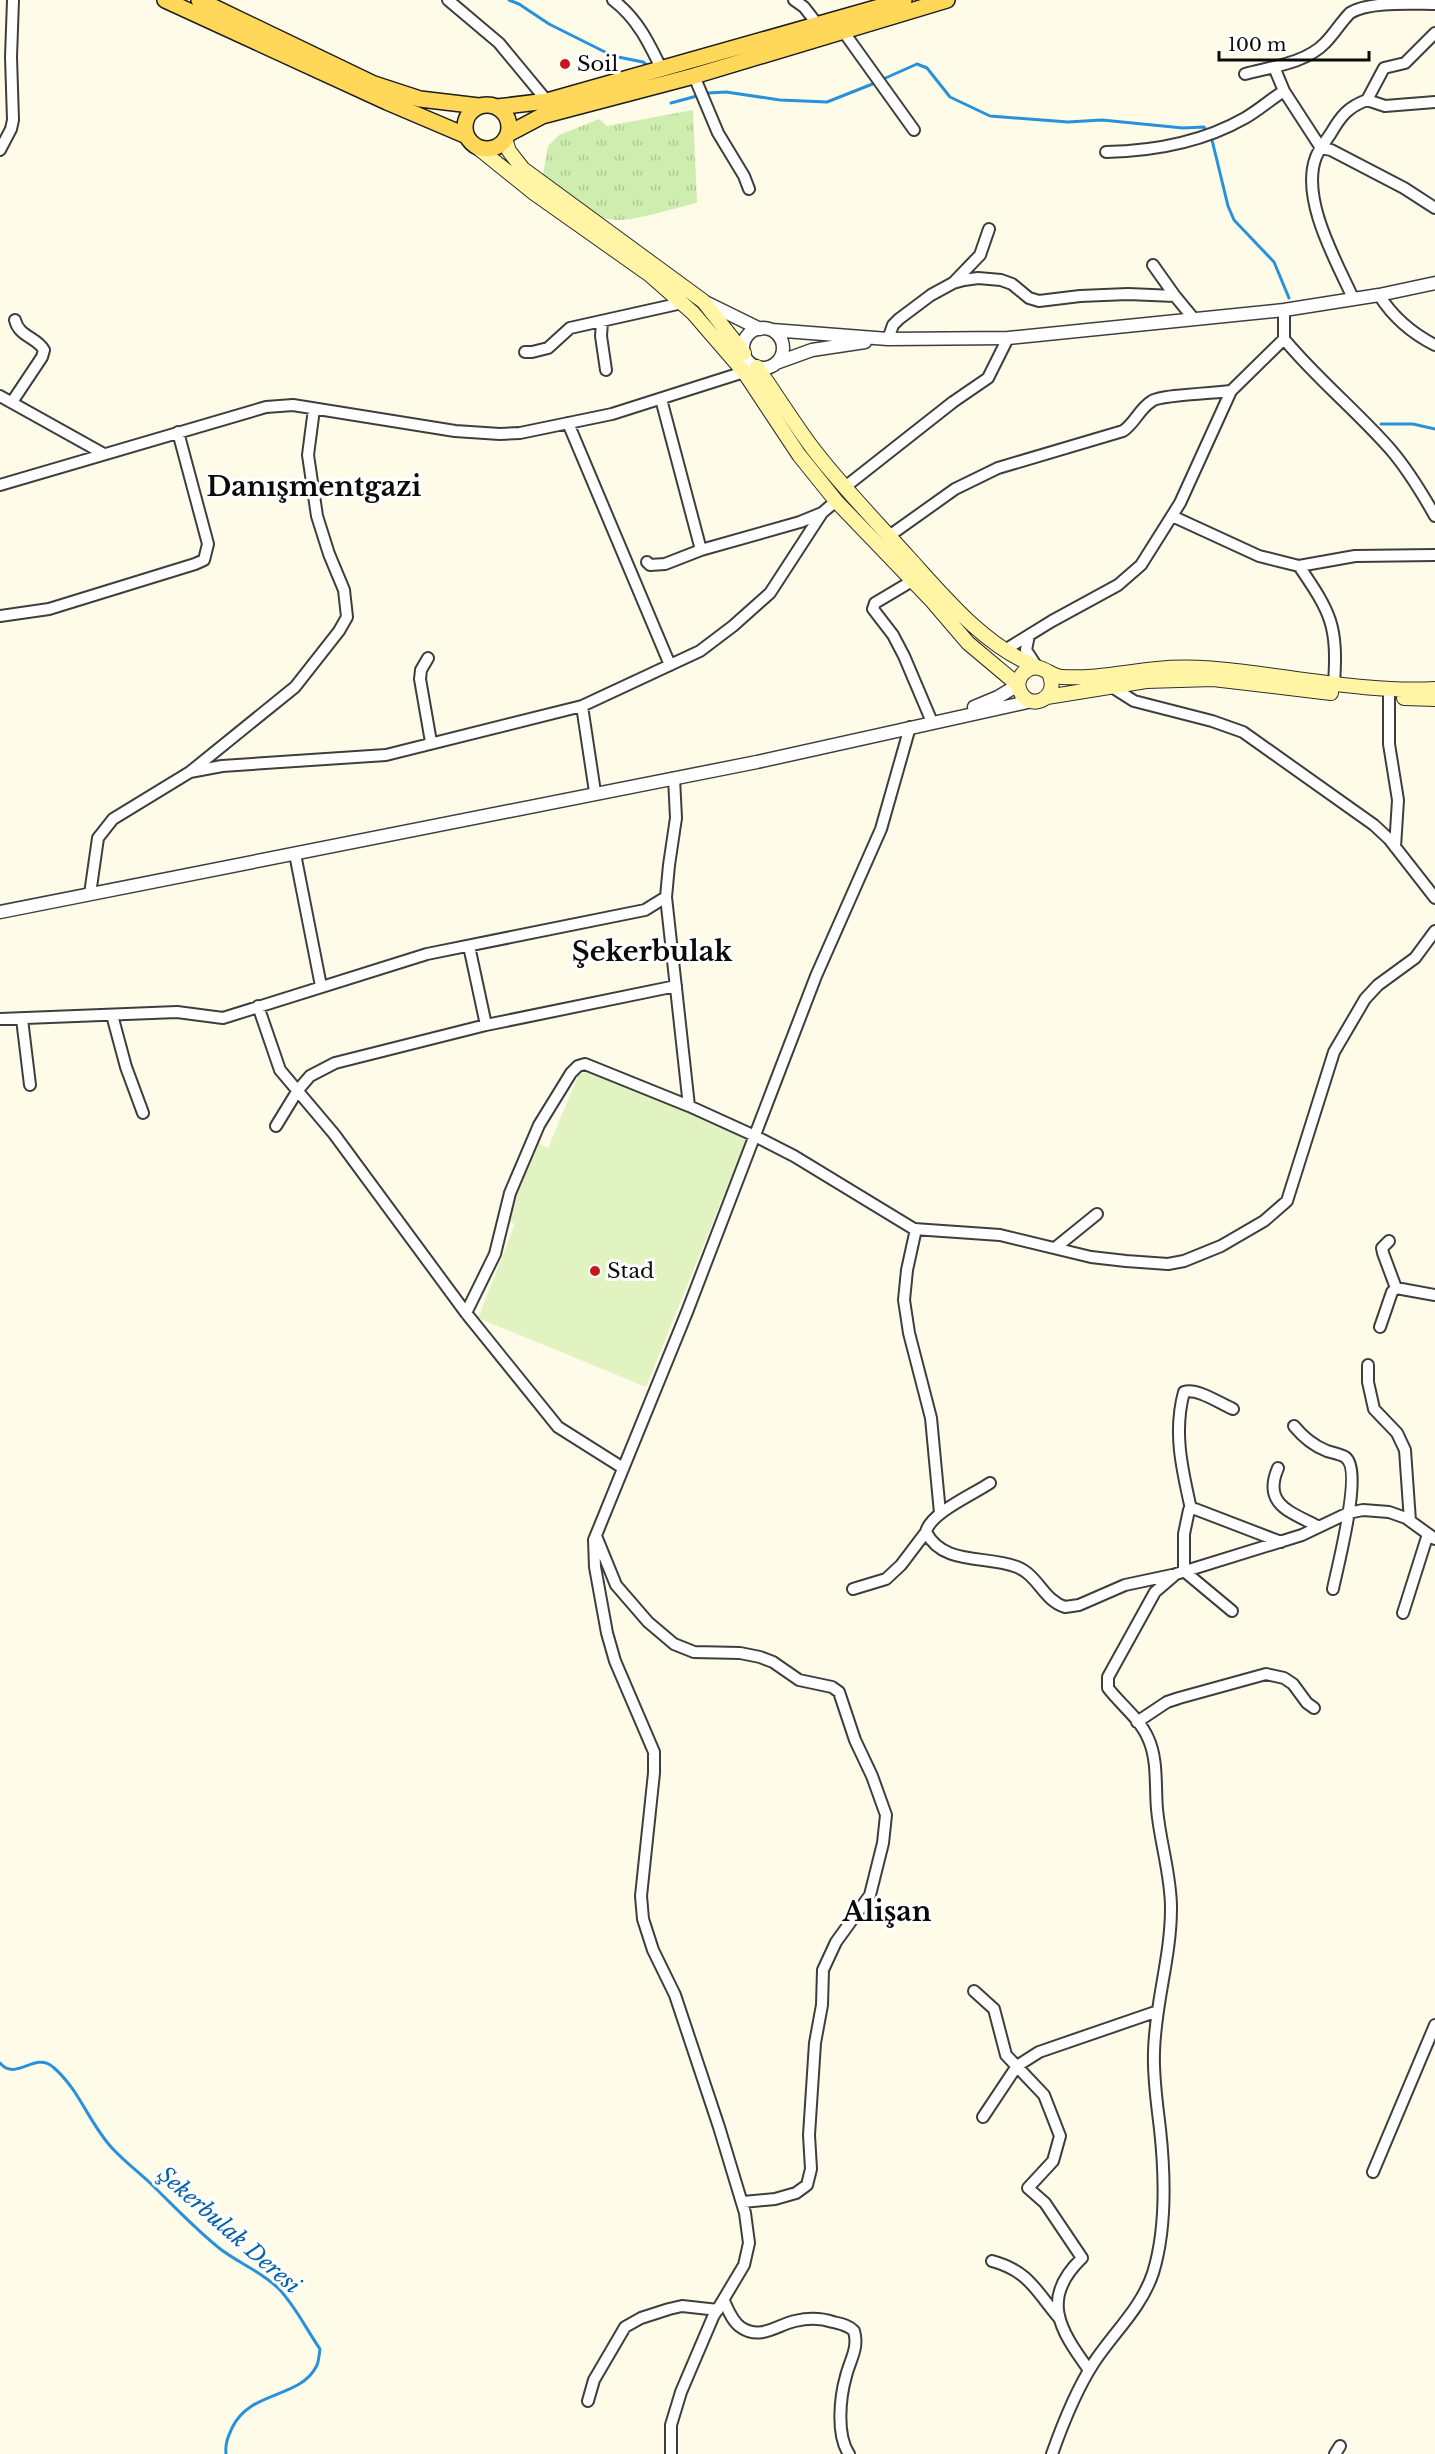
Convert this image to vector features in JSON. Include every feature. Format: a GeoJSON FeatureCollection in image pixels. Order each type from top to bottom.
{"type":"FeatureCollection","features":[{"type":"Feature","properties":{"kind":"main road"},"geometry":{"type":"LineString","coordinates":[[165,0],[472,141],[483,149],[496,147],[507,136],[542,116],[694,76],[947,0]]}},
{"type":"Feature","properties":{"kind":"main road"},"geometry":{"type":"LineString","coordinates":[[200,0],[374,84],[420,99],[479,106],[491,105],[502,111],[508,122],[509,151],[523,169],[704,301],[749,364],[844,487],[965,618],[1018,660],[1047,672],[1052,687],[1047,696]]}},
{"type":"Feature","properties":{"kind":"main road"},"geometry":{"type":"LineString","coordinates":[[497,107],[547,101],[904,0]]}},
{"type":"Feature","properties":{"kind":"main road"},"geometry":{"type":"LineString","coordinates":[[479,106],[468,115],[465,122],[472,141],[534,193],[650,275],[749,364],[800,455],[836,501],[968,643],[1018,684],[1022,695],[1032,701],[1038,701],[1047,696],[1146,681],[1213,679],[1333,693],[1435,699]]}},
{"type":"Feature","properties":{"kind":"main road"},"geometry":{"type":"LineString","coordinates":[[1018,684],[1026,670],[1037,667]]}},
{"type":"Feature","properties":{"kind":"main road"},"geometry":{"type":"LineString","coordinates":[[1050,676],[1074,678],[1176,667],[1212,668],[1334,684],[1435,689]]}},
{"type":"Feature","properties":{"kind":"street"},"geometry":{"type":"LineString","coordinates":[[0,150],[13,120],[11,57],[13,0]]}},
{"type":"Feature","properties":{"kind":"street"},"geometry":{"type":"LineString","coordinates":[[448,0],[499,43],[547,101]]}},
{"type":"Feature","properties":{"kind":"street"},"geometry":{"type":"LineString","coordinates":[[613,0],[628,12],[640,28],[662,70]]}},
{"type":"Feature","properties":{"kind":"street"},"geometry":{"type":"LineString","coordinates":[[794,0],[804,7],[818,25]]}},
{"type":"Feature","properties":{"kind":"street"},"geometry":{"type":"LineString","coordinates":[[1245,74],[1294,60],[1323,45],[1355,9],[1387,5],[1435,4]]}},
{"type":"Feature","properties":{"kind":"street"},"geometry":{"type":"LineString","coordinates":[[843,31],[914,130]]}},
{"type":"Feature","properties":{"kind":"street"},"geometry":{"type":"LineString","coordinates":[[1353,298],[1322,226],[1315,200],[1312,185],[1316,155],[1344,113],[1350,107],[1367,100],[1384,68],[1405,63],[1435,33]]}},
{"type":"Feature","properties":{"kind":"street"},"geometry":{"type":"LineString","coordinates":[[1274,67],[1284,91],[1321,148],[1331,150],[1404,188],[1435,208]]}},
{"type":"Feature","properties":{"kind":"street"},"geometry":{"type":"LineString","coordinates":[[694,76],[718,133],[744,176],[749,189]]}},
{"type":"Feature","properties":{"kind":"street"},"geometry":{"type":"LineString","coordinates":[[1106,152],[1168,147],[1215,131],[1244,119],[1284,91]]}},
{"type":"Feature","properties":{"kind":"street"},"geometry":{"type":"LineString","coordinates":[[1367,100],[1385,106],[1435,102]]}},
{"type":"Feature","properties":{"kind":"street"},"geometry":{"type":"LineString","coordinates":[[953,283],[980,255],[989,229]]}},
{"type":"Feature","properties":{"kind":"street"},"geometry":{"type":"LineString","coordinates":[[1153,265],[1194,319]]}},
{"type":"Feature","properties":{"kind":"street"},"geometry":{"type":"LineString","coordinates":[[888,339],[893,325],[931,295],[953,283],[978,278],[1001,280],[1039,301],[1128,294],[1175,296]]}},
{"type":"Feature","properties":{"kind":"street"},"geometry":{"type":"LineString","coordinates":[[749,364],[743,347],[748,335],[766,329],[888,339],[1008,338],[1284,310],[1379,295],[1435,283]]}},
{"type":"Feature","properties":{"kind":"street"},"geometry":{"type":"LineString","coordinates":[[1379,295],[1388,309],[1403,324],[1435,345]]}},
{"type":"Feature","properties":{"kind":"street"},"geometry":{"type":"LineString","coordinates":[[704,301],[766,329],[781,339],[782,352],[776,363]]}},
{"type":"Feature","properties":{"kind":"street"},"geometry":{"type":"LineString","coordinates":[[525,351],[532,352],[548,348],[570,328],[682,303]]}},
{"type":"Feature","properties":{"kind":"street"},"geometry":{"type":"LineString","coordinates":[[1284,310],[1284,339],[1306,365],[1392,451],[1435,516]]}},
{"type":"Feature","properties":{"kind":"street"},"geometry":{"type":"LineString","coordinates":[[12,402],[42,357],[44,350],[41,345],[19,331],[15,320]]}},
{"type":"Feature","properties":{"kind":"street"},"geometry":{"type":"LineString","coordinates":[[602,322],[601,336],[606,370]]}},
{"type":"Feature","properties":{"kind":"street"},"geometry":{"type":"LineString","coordinates":[[844,487],[953,402],[988,378],[1008,338]]}},
{"type":"Feature","properties":{"kind":"street"},"geometry":{"type":"LineString","coordinates":[[0,486],[266,407],[293,405],[476,434],[520,433],[661,399],[749,364],[770,366],[812,350],[888,339]]}},
{"type":"Feature","properties":{"kind":"street"},"geometry":{"type":"LineString","coordinates":[[1005,650],[1029,634],[1118,585],[1141,565],[1172,516],[1231,391],[1284,339]]}},
{"type":"Feature","properties":{"kind":"street"},"geometry":{"type":"LineString","coordinates":[[889,536],[955,489],[998,468],[1123,431],[1134,423],[1143,409],[1154,399],[1231,391]]}},
{"type":"Feature","properties":{"kind":"street"},"geometry":{"type":"LineString","coordinates":[[0,396],[104,454]]}},
{"type":"Feature","properties":{"kind":"street"},"geometry":{"type":"LineString","coordinates":[[661,399],[701,550]]}},
{"type":"Feature","properties":{"kind":"street"},"geometry":{"type":"LineString","coordinates":[[90,894],[98,838],[113,819],[190,772],[295,687],[339,632],[347,617],[344,590],[317,516],[308,455],[314,409]]}},
{"type":"Feature","properties":{"kind":"street"},"geometry":{"type":"LineString","coordinates":[[568,423],[670,665]]}},
{"type":"Feature","properties":{"kind":"street"},"geometry":{"type":"LineString","coordinates":[[0,616],[49,609],[204,560],[208,543],[178,432]]}},
{"type":"Feature","properties":{"kind":"street"},"geometry":{"type":"LineString","coordinates":[[190,772],[222,766],[386,755],[582,706],[700,651],[733,626],[770,593],[822,513],[836,501]]}},
{"type":"Feature","properties":{"kind":"street"},"geometry":{"type":"LineString","coordinates":[[647,562],[650,565],[665,564],[701,550],[800,522],[822,513]]}},
{"type":"Feature","properties":{"kind":"street"},"geometry":{"type":"LineString","coordinates":[[1172,516],[1259,556],[1299,566],[1355,556],[1435,555]]}},
{"type":"Feature","properties":{"kind":"street"},"geometry":{"type":"LineString","coordinates":[[1299,566],[1321,598],[1331,622],[1335,644],[1334,684]]}},
{"type":"Feature","properties":{"kind":"street"},"geometry":{"type":"LineString","coordinates":[[912,581],[875,603],[873,609],[893,635],[939,720]]}},
{"type":"Feature","properties":{"kind":"street"},"geometry":{"type":"LineString","coordinates":[[1029,634],[1026,650],[1037,667]]}},
{"type":"Feature","properties":{"kind":"street"},"geometry":{"type":"LineString","coordinates":[[428,658],[423,664],[420,679],[431,742]]}},
{"type":"Feature","properties":{"kind":"street"},"geometry":{"type":"LineString","coordinates":[[939,720],[998,697],[1018,684]]}},
{"type":"Feature","properties":{"kind":"street"},"geometry":{"type":"LineString","coordinates":[[1112,687],[1134,701],[1212,721],[1249,736],[1360,814],[1395,847],[1435,898]]}},
{"type":"Feature","properties":{"kind":"street"},"geometry":{"type":"LineString","coordinates":[[1389,697],[1389,744],[1398,800],[1395,847]]}},
{"type":"Feature","properties":{"kind":"street"},"geometry":{"type":"LineString","coordinates":[[0,912],[596,792],[757,762],[1032,701]]}},
{"type":"Feature","properties":{"kind":"street"},"geometry":{"type":"LineString","coordinates":[[582,706],[596,792]]}},
{"type":"Feature","properties":{"kind":"street"},"geometry":{"type":"LineString","coordinates":[[671,2454],[669,2438],[677,2403],[708,2328],[741,2271],[749,2243],[742,2202],[677,2002],[653,1950],[643,1919],[642,1896],[654,1752],[615,1661],[607,1633],[593,1550],[596,1536],[687,1312],[816,976],[881,829],[910,727]]}},
{"type":"Feature","properties":{"kind":"street"},"geometry":{"type":"LineString","coordinates":[[674,778],[676,818],[666,897],[689,1106]]}},
{"type":"Feature","properties":{"kind":"street"},"geometry":{"type":"LineString","coordinates":[[295,854],[321,986]]}},
{"type":"Feature","properties":{"kind":"street"},"geometry":{"type":"LineString","coordinates":[[0,1019],[177,1012],[223,1017],[427,954],[630,914],[645,910],[666,897]]}},
{"type":"Feature","properties":{"kind":"street"},"geometry":{"type":"LineString","coordinates":[[466,1313],[495,1254],[510,1193],[539,1125],[578,1066],[585,1064],[689,1106],[755,1136],[794,1156],[906,1226],[916,1229],[1000,1235],[1091,1257],[1168,1264],[1184,1262],[1221,1246],[1276,1212],[1287,1201],[1334,1052],[1365,999],[1378,984],[1415,957],[1435,931]]}},
{"type":"Feature","properties":{"kind":"street"},"geometry":{"type":"LineString","coordinates":[[469,946],[486,1025]]}},
{"type":"Feature","properties":{"kind":"street"},"geometry":{"type":"LineString","coordinates":[[276,1126],[298,1090],[310,1076],[335,1063],[486,1025],[676,986]]}},
{"type":"Feature","properties":{"kind":"street"},"geometry":{"type":"LineString","coordinates":[[258,1006],[280,1070],[340,1142],[466,1313],[558,1427],[623,1468]]}},
{"type":"Feature","properties":{"kind":"street"},"geometry":{"type":"LineString","coordinates":[[112,1015],[126,1067],[143,1113]]}},
{"type":"Feature","properties":{"kind":"street"},"geometry":{"type":"LineString","coordinates":[[22,1019],[30,1085]]}},
{"type":"Feature","properties":{"kind":"street"},"geometry":{"type":"LineString","coordinates":[[1055,1248],[1097,1214]]}},
{"type":"Feature","properties":{"kind":"street"},"geometry":{"type":"LineString","coordinates":[[916,1229],[907,1270],[904,1300],[909,1333],[932,1418],[940,1513]]}},
{"type":"Feature","properties":{"kind":"street"},"geometry":{"type":"LineString","coordinates":[[1389,1241],[1382,1248],[1396,1288]]}},
{"type":"Feature","properties":{"kind":"street"},"geometry":{"type":"LineString","coordinates":[[1396,1288],[1435,1295]]}},
{"type":"Feature","properties":{"kind":"street"},"geometry":{"type":"LineString","coordinates":[[1380,1327],[1392,1292],[1396,1288]]}},
{"type":"Feature","properties":{"kind":"street"},"geometry":{"type":"LineString","coordinates":[[1368,1365],[1368,1383],[1374,1409],[1397,1432],[1405,1450],[1410,1521]]}},
{"type":"Feature","properties":{"kind":"street"},"geometry":{"type":"LineString","coordinates":[[1052,2454],[1072,2401],[1089,2370],[1142,2299],[1154,2272],[1164,2180],[1154,2053],[1158,2011],[1168,1963],[1170,1892],[1157,1812],[1153,1751],[1145,1730],[1108,1689],[1108,1677],[1155,1592],[1180,1573],[1185,1519],[1191,1509],[1179,1452],[1179,1418],[1184,1392],[1200,1394],[1233,1409]]}},
{"type":"Feature","properties":{"kind":"street"},"geometry":{"type":"LineString","coordinates":[[1294,1426],[1315,1445],[1348,1460],[1352,1479],[1333,1589]]}},
{"type":"Feature","properties":{"kind":"street"},"geometry":{"type":"LineString","coordinates":[[1278,1467],[1272,1482],[1275,1498],[1286,1509],[1319,1527]]}},
{"type":"Feature","properties":{"kind":"street"},"geometry":{"type":"LineString","coordinates":[[853,1589],[886,1579],[926,1532],[929,1522],[940,1513],[990,1484]]}},
{"type":"Feature","properties":{"kind":"street"},"geometry":{"type":"LineString","coordinates":[[1191,1509],[1282,1542]]}},
{"type":"Feature","properties":{"kind":"street"},"geometry":{"type":"LineString","coordinates":[[926,1532],[935,1545],[949,1553],[981,1562],[1009,1564],[1025,1571],[1038,1582],[1048,1597],[1065,1608],[1079,1605],[1125,1585],[1180,1573],[1282,1542],[1348,1512],[1376,1510],[1389,1512],[1410,1521],[1432,1537],[1403,1613]]}},
{"type":"Feature","properties":{"kind":"street"},"geometry":{"type":"LineString","coordinates":[[596,1536],[616,1585],[648,1622],[674,1644],[694,1652],[750,1654],[773,1662],[799,1680],[832,1687],[839,1692],[855,1740],[877,1788],[886,1815],[883,1843],[870,1895],[836,1942],[823,1971],[822,2005],[815,2043],[809,2135],[811,2169],[807,2185],[796,2193],[786,2196],[742,2202]]}},
{"type":"Feature","properties":{"kind":"street"},"geometry":{"type":"LineString","coordinates":[[1180,1573],[1232,1611]]}},
{"type":"Feature","properties":{"kind":"street"},"geometry":{"type":"LineString","coordinates":[[1137,1722],[1167,1702],[1266,1674],[1284,1678],[1293,1684],[1307,1703],[1314,1708]]}},
{"type":"Feature","properties":{"kind":"street"},"geometry":{"type":"LineString","coordinates":[[974,1990],[994,2009],[1006,2055],[1044,2095],[1060,2136],[1053,2161],[1028,2188],[1045,2203],[1082,2258],[1062,2280],[1057,2299],[1059,2319]]}},
{"type":"Feature","properties":{"kind":"street"},"geometry":{"type":"LineString","coordinates":[[983,2117],[1017,2067],[1039,2052],[1158,2011]]}},
{"type":"Feature","properties":{"kind":"street"},"geometry":{"type":"LineString","coordinates":[[1373,2172],[1435,2025]]}},
{"type":"Feature","properties":{"kind":"street"},"geometry":{"type":"LineString","coordinates":[[992,2261],[1017,2269],[1024,2275],[1059,2319],[1075,2351],[1089,2370]]}},
{"type":"Feature","properties":{"kind":"street"},"geometry":{"type":"LineString","coordinates":[[588,2401],[594,2380],[625,2327],[669,2309],[682,2306],[721,2306],[742,2329],[753,2332],[772,2331],[792,2321],[805,2319],[830,2321],[850,2327],[854,2331],[856,2347],[845,2378],[842,2407],[843,2440],[849,2454]]}},
{"type":"Feature","properties":{"kind":"green space"},"geometry":{"type":"Polygon","coordinates":[[[693,110],[697,203],[643,217],[622,220],[604,218],[584,209],[543,174],[548,146],[559,135],[599,119],[607,126],[693,110]]]}},
{"type":"Feature","properties":{"kind":"green space","name":"Stad"},"geometry":{"type":"Polygon","coordinates":[[[591,1071],[747,1138],[646,1387],[478,1318],[515,1224],[506,1220],[536,1142],[548,1148],[579,1074],[591,1071]]]}},
{"type":"Feature","properties":{"kind":"waterway"},"geometry":{"type":"LineString","coordinates":[[509,0],[549,24],[613,56],[643,62],[647,65]]}},
{"type":"Feature","properties":{"kind":"waterway"},"geometry":{"type":"LineString","coordinates":[[881,80],[917,64],[927,68],[950,97],[990,116],[1068,122],[1102,120],[1183,128],[1204,127],[1212,140],[1228,206],[1234,220],[1274,262],[1289,298]]}},
{"type":"Feature","properties":{"kind":"waterway"},"geometry":{"type":"LineString","coordinates":[[671,103],[708,93],[726,92],[780,100],[827,102],[875,83]]}},
{"type":"Feature","properties":{"kind":"waterway"},"geometry":{"type":"LineString","coordinates":[[1381,424],[1413,424],[1435,429]]}},
{"type":"Feature","properties":{"kind":"waterway","name":"Şekerbulak Deresi"},"geometry":{"type":"LineString","coordinates":[[0,2063],[12,2069],[39,2062],[53,2067],[70,2085],[112,2148],[210,2240],[279,2289],[320,2349],[317,2365],[308,2377],[298,2385],[262,2400],[240,2416],[228,2437],[226,2454]]}},
{"type":"Feature","properties":{"kind":"place","name":"Soil"},"geometry":{"type":"Point","coordinates":[565,64]}},
{"type":"Feature","properties":{"kind":"place","name":"Stad"},"geometry":{"type":"Point","coordinates":[595,1271]}},
{"type":"Feature","properties":{"kind":"district","name":"Danışmentgazi"},"geometry":{"type":"Point","coordinates":[314,486]}},
{"type":"Feature","properties":{"kind":"district","name":"Şekerbulak"},"geometry":{"type":"Point","coordinates":[652,951]}},
{"type":"Feature","properties":{"kind":"district","name":"Alişan"},"geometry":{"type":"Point","coordinates":[887,1911]}}]}
